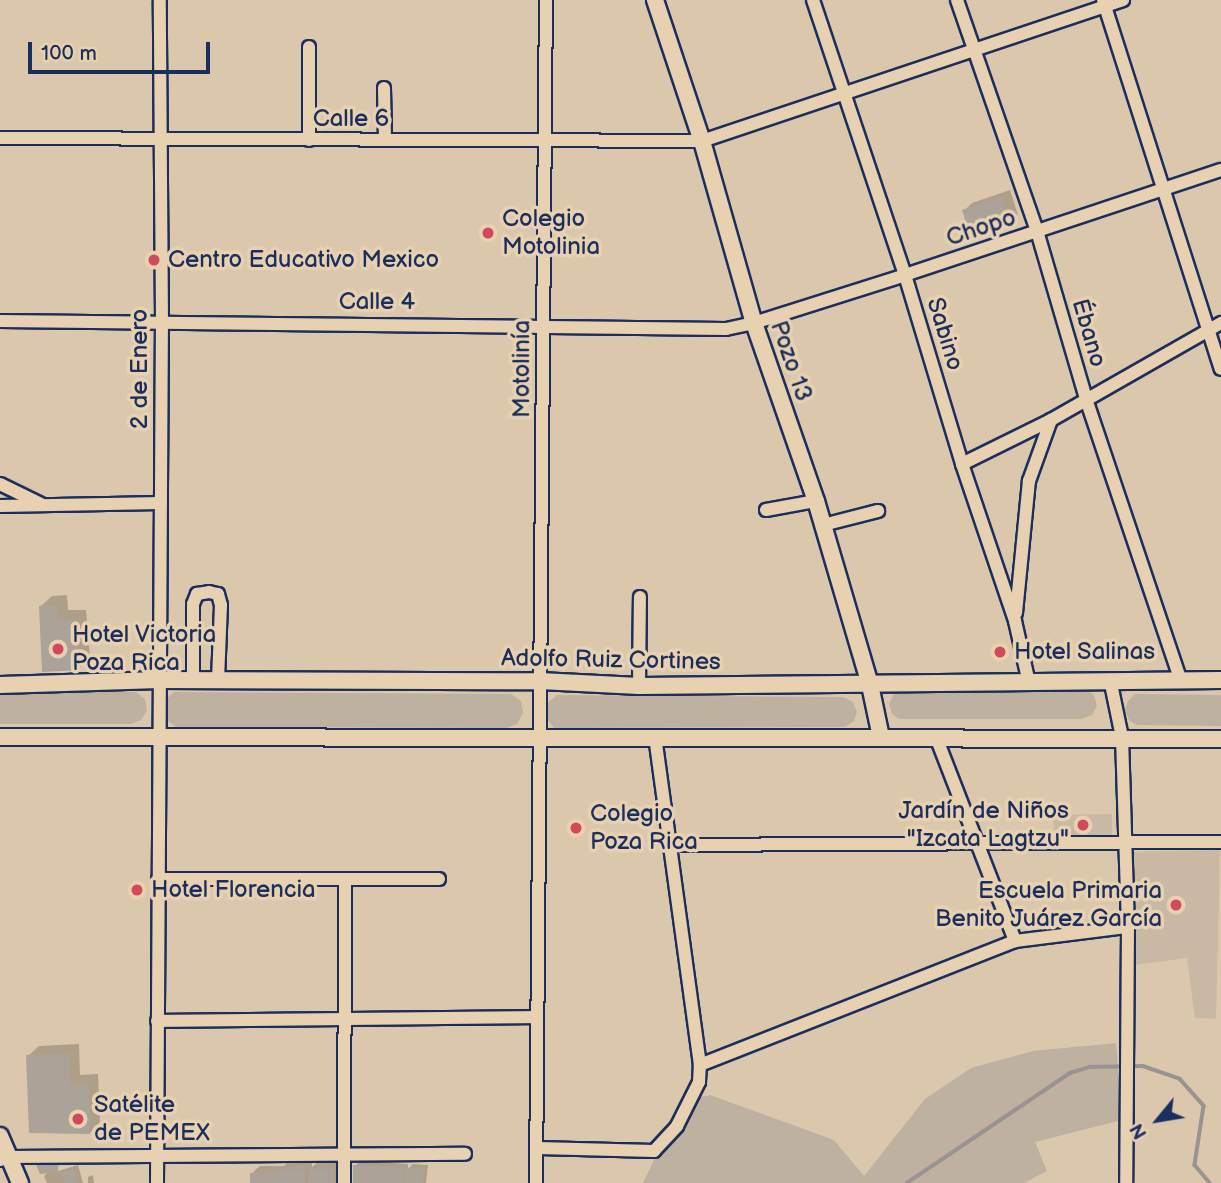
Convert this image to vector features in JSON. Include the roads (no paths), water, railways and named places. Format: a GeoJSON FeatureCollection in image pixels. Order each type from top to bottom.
{"type":"FeatureCollection","features":[{"type":"Feature","properties":{"kind":"main road","name":"Pozo 13"},"geometry":{"type":"LineString","coordinates":[[655,0],[702,141],[754,323],[816,501],[870,684],[881,737]]}},
{"type":"Feature","properties":{"kind":"main road","name":"Adolfo Ruiz Cortines"},"geometry":{"type":"LineString","coordinates":[[0,685],[160,680],[540,681],[639,686],[1111,684],[1180,678],[1221,680]]}},
{"type":"Feature","properties":{"kind":"main road"},"geometry":{"type":"LineString","coordinates":[[0,737],[1221,739]]}},
{"type":"Feature","properties":{"kind":"main road"},"geometry":{"type":"LineString","coordinates":[[0,1136],[4,1159],[20,1183]]}},
{"type":"Feature","properties":{"kind":"street","name":"2 de Enero"},"geometry":{"type":"LineString","coordinates":[[157,1183],[162,322],[160,0]]}},
{"type":"Feature","properties":{"kind":"street","name":"Motolinía"},"geometry":{"type":"LineString","coordinates":[[536,1183],[545,0]]}},
{"type":"Feature","properties":{"kind":"street","name":"Sabino"},"geometry":{"type":"LineString","coordinates":[[813,0],[841,93],[905,275],[962,464],[1015,621],[1029,683]]}},
{"type":"Feature","properties":{"kind":"street","name":"Ébano"},"geometry":{"type":"LineString","coordinates":[[957,0],[1037,232],[1086,399],[1180,678]]}},
{"type":"Feature","properties":{"kind":"street","name":"Calle 6"},"geometry":{"type":"LineString","coordinates":[[0,138],[702,141],[974,50],[1103,3],[1123,0]]}},
{"type":"Feature","properties":{"kind":"street"},"geometry":{"type":"LineString","coordinates":[[1103,3],[1221,369]]}},
{"type":"Feature","properties":{"kind":"street"},"geometry":{"type":"LineString","coordinates":[[309,47],[309,140]]}},
{"type":"Feature","properties":{"kind":"street"},"geometry":{"type":"LineString","coordinates":[[384,88],[385,140]]}},
{"type":"Feature","properties":{"kind":"street","name":"Chopo"},"geometry":{"type":"LineString","coordinates":[[754,323],[1221,170]]}},
{"type":"Feature","properties":{"kind":"street","name":"Calle 4"},"geometry":{"type":"LineString","coordinates":[[0,321],[726,329],[754,323]]}},
{"type":"Feature","properties":{"kind":"street"},"geometry":{"type":"LineString","coordinates":[[962,464],[1051,420],[1221,323]]}},
{"type":"Feature","properties":{"kind":"street"},"geometry":{"type":"LineString","coordinates":[[1015,621],[1029,481],[1051,420]]}},
{"type":"Feature","properties":{"kind":"street"},"geometry":{"type":"LineString","coordinates":[[0,484],[44,505]]}},
{"type":"Feature","properties":{"kind":"street"},"geometry":{"type":"LineString","coordinates":[[766,510],[816,501]]}},
{"type":"Feature","properties":{"kind":"street"},"geometry":{"type":"LineString","coordinates":[[0,506],[161,503]]}},
{"type":"Feature","properties":{"kind":"street"},"geometry":{"type":"LineString","coordinates":[[823,525],[878,510]]}},
{"type":"Feature","properties":{"kind":"street"},"geometry":{"type":"LineString","coordinates":[[192,680],[193,604],[197,594],[209,592],[218,594],[221,605],[218,680]]}},
{"type":"Feature","properties":{"kind":"street"},"geometry":{"type":"LineString","coordinates":[[639,686],[640,597]]}},
{"type":"Feature","properties":{"kind":"street"},"geometry":{"type":"LineString","coordinates":[[1111,684],[1122,737],[1128,927],[1126,1183]]}},
{"type":"Feature","properties":{"kind":"street"},"geometry":{"type":"LineString","coordinates":[[936,737],[1016,942]]}},
{"type":"Feature","properties":{"kind":"street"},"geometry":{"type":"LineString","coordinates":[[538,1148],[654,1151],[677,1126],[699,1082],[700,1065],[654,738]]}},
{"type":"Feature","properties":{"kind":"street"},"geometry":{"type":"LineString","coordinates":[[670,845],[1221,842]]}},
{"type":"Feature","properties":{"kind":"street"},"geometry":{"type":"LineString","coordinates":[[158,879],[439,879]]}},
{"type":"Feature","properties":{"kind":"street"},"geometry":{"type":"LineString","coordinates":[[344,1183],[345,880]]}},
{"type":"Feature","properties":{"kind":"street"},"geometry":{"type":"LineString","coordinates":[[700,1065],[1016,942],[1128,927]]}},
{"type":"Feature","properties":{"kind":"street"},"geometry":{"type":"LineString","coordinates":[[157,1021],[537,1017]]}},
{"type":"Feature","properties":{"kind":"street"},"geometry":{"type":"LineString","coordinates":[[4,1159],[465,1154]]}},
{"type":"Feature","properties":{"kind":"waterway"},"geometry":{"type":"LineString","coordinates":[[907,1183],[1070,1073],[1090,1067],[1143,1066],[1180,1079],[1204,1106],[1195,1165],[1210,1183]]}},
{"type":"Feature","properties":{"kind":"place","name":"Colegio Motolinia"},"geometry":{"type":"Point","coordinates":[488,233]}},
{"type":"Feature","properties":{"kind":"place","name":"Centro Educativo Mexico"},"geometry":{"type":"Point","coordinates":[154,260]}},
{"type":"Feature","properties":{"kind":"place","name":"Hotel Victoria Poza Rica"},"geometry":{"type":"Point","coordinates":[58,649]}},
{"type":"Feature","properties":{"kind":"place","name":"Hotel Salinas"},"geometry":{"type":"Point","coordinates":[1000,652]}},
{"type":"Feature","properties":{"kind":"place","name":"Jardín de Niños \"Izcata Lagtzu\""},"geometry":{"type":"Point","coordinates":[1083,825]}},
{"type":"Feature","properties":{"kind":"place","name":"Colegio Poza Rica"},"geometry":{"type":"Point","coordinates":[576,828]}},
{"type":"Feature","properties":{"kind":"place","name":"Hotel Florencia"},"geometry":{"type":"Point","coordinates":[137,890]}},
{"type":"Feature","properties":{"kind":"place","name":"Escuela Primaria Benito Juárez García"},"geometry":{"type":"Point","coordinates":[1176,905]}},
{"type":"Feature","properties":{"kind":"place","name":"Satélite de PEMEX"},"geometry":{"type":"Point","coordinates":[78,1119]}}]}
